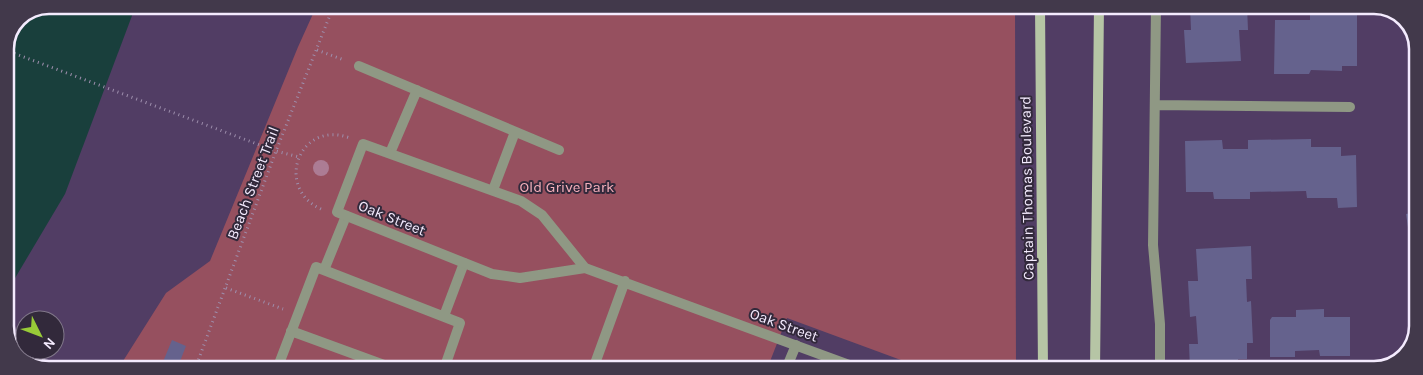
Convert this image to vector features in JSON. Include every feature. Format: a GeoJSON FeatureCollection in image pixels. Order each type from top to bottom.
{"type":"FeatureCollection","features":[{"type":"Feature","properties":{"kind":"main road","name":"Captain Thomas Boulevard"},"geometry":{"type":"LineString","coordinates":[[1040,14],[1044,361]]}},
{"type":"Feature","properties":{"kind":"main road"},"geometry":{"type":"LineString","coordinates":[[1096,361],[1098,14]]}},
{"type":"Feature","properties":{"kind":"street"},"geometry":{"type":"LineString","coordinates":[[1156,14],[1153,245],[1160,324],[1160,361]]}},
{"type":"Feature","properties":{"kind":"street"},"geometry":{"type":"LineString","coordinates":[[359,66],[559,150]]}},
{"type":"Feature","properties":{"kind":"street"},"geometry":{"type":"LineString","coordinates":[[390,153],[417,90]]}},
{"type":"Feature","properties":{"kind":"street"},"geometry":{"type":"LineString","coordinates":[[1155,106],[1350,107]]}},
{"type":"Feature","properties":{"kind":"street"},"geometry":{"type":"LineString","coordinates":[[493,190],[515,132]]}},
{"type":"Feature","properties":{"kind":"street","name":"Oak Street"},"geometry":{"type":"LineString","coordinates":[[584,268],[542,214],[522,201],[363,144],[337,212],[492,274],[520,278],[584,268],[625,281],[837,361]]}},
{"type":"Feature","properties":{"kind":"street"},"geometry":{"type":"LineString","coordinates":[[324,270],[346,216]]}},
{"type":"Feature","properties":{"kind":"street"},"geometry":{"type":"LineString","coordinates":[[444,316],[464,262]]}},
{"type":"Feature","properties":{"kind":"street"},"geometry":{"type":"LineString","coordinates":[[279,361],[316,266],[460,323],[447,361]]}},
{"type":"Feature","properties":{"kind":"street"},"geometry":{"type":"LineString","coordinates":[[596,361],[625,281]]}},
{"type":"Feature","properties":{"kind":"street"},"geometry":{"type":"LineString","coordinates":[[291,331],[372,361]]}},
{"type":"Feature","properties":{"kind":"street"},"geometry":{"type":"LineString","coordinates":[[789,361],[796,345]]}},
{"type":"Feature","properties":{"kind":"path","name":"Beach Street Trail"},"geometry":{"type":"LineString","coordinates":[[198,361],[276,151],[331,14]]}},
{"type":"Feature","properties":{"kind":"path"},"geometry":{"type":"LineString","coordinates":[[317,50],[359,66]]}},
{"type":"Feature","properties":{"kind":"path"},"geometry":{"type":"LineString","coordinates":[[14,53],[276,151],[299,157]]}},
{"type":"Feature","properties":{"kind":"path"},"geometry":{"type":"LineString","coordinates":[[323,209],[308,200],[298,186],[296,171],[299,157],[308,144],[320,136],[336,134],[350,138]]}},
{"type":"Feature","properties":{"kind":"path"},"geometry":{"type":"LineString","coordinates":[[226,288],[297,314]]}},
{"type":"Feature","properties":{"kind":"green space","name":"Old Grive Park"},"geometry":{"type":"Polygon","coordinates":[[[313,14],[1015,14],[1016,361],[904,361],[787,318],[770,361],[123,361],[166,293],[210,261],[313,14]]]}},
{"type":"Feature","properties":{"kind":"shaded area"},"geometry":{"type":"Polygon","coordinates":[[[42,14],[133,14],[65,194],[14,280],[14,42],[16,35],[24,24],[35,16],[42,14]]]}},
{"type":"Feature","properties":{"kind":"building"},"geometry":{"type":"Polygon","coordinates":[[[1190,14],[1247,14],[1248,30],[1239,30],[1241,61],[1186,63],[1184,30],[1191,30],[1190,14]]]}},
{"type":"Feature","properties":{"kind":"building"},"geometry":{"type":"Polygon","coordinates":[[[1310,14],[1357,14],[1357,66],[1342,66],[1342,71],[1311,70],[1309,74],[1274,74],[1275,20],[1310,20],[1310,14]]]}},
{"type":"Feature","properties":{"kind":"building"},"geometry":{"type":"Polygon","coordinates":[[[1311,139],[1311,147],[1341,147],[1341,156],[1356,155],[1357,207],[1338,208],[1337,198],[1307,198],[1306,191],[1250,192],[1250,199],[1214,199],[1213,192],[1186,192],[1185,141],[1222,140],[1223,149],[1248,149],[1248,140],[1311,139]]]}},
{"type":"Feature","properties":{"kind":"building"},"geometry":{"type":"Polygon","coordinates":[[[1409,213],[1409,234],[1406,214],[1409,213]]]}},
{"type":"Feature","properties":{"kind":"building"},"geometry":{"type":"Polygon","coordinates":[[[1251,246],[1252,279],[1246,279],[1247,302],[1251,301],[1253,343],[1247,343],[1247,359],[1238,359],[1238,361],[1190,361],[1189,344],[1198,344],[1196,316],[1190,317],[1188,281],[1198,281],[1196,249],[1251,246]]]}},
{"type":"Feature","properties":{"kind":"building"},"geometry":{"type":"Polygon","coordinates":[[[1324,309],[1324,317],[1350,317],[1350,356],[1320,356],[1319,350],[1295,351],[1295,357],[1270,357],[1270,320],[1272,317],[1296,317],[1296,310],[1324,309]]]}},
{"type":"Feature","properties":{"kind":"building"},"geometry":{"type":"Polygon","coordinates":[[[172,340],[186,346],[180,361],[163,361],[172,340]]]}}]}
